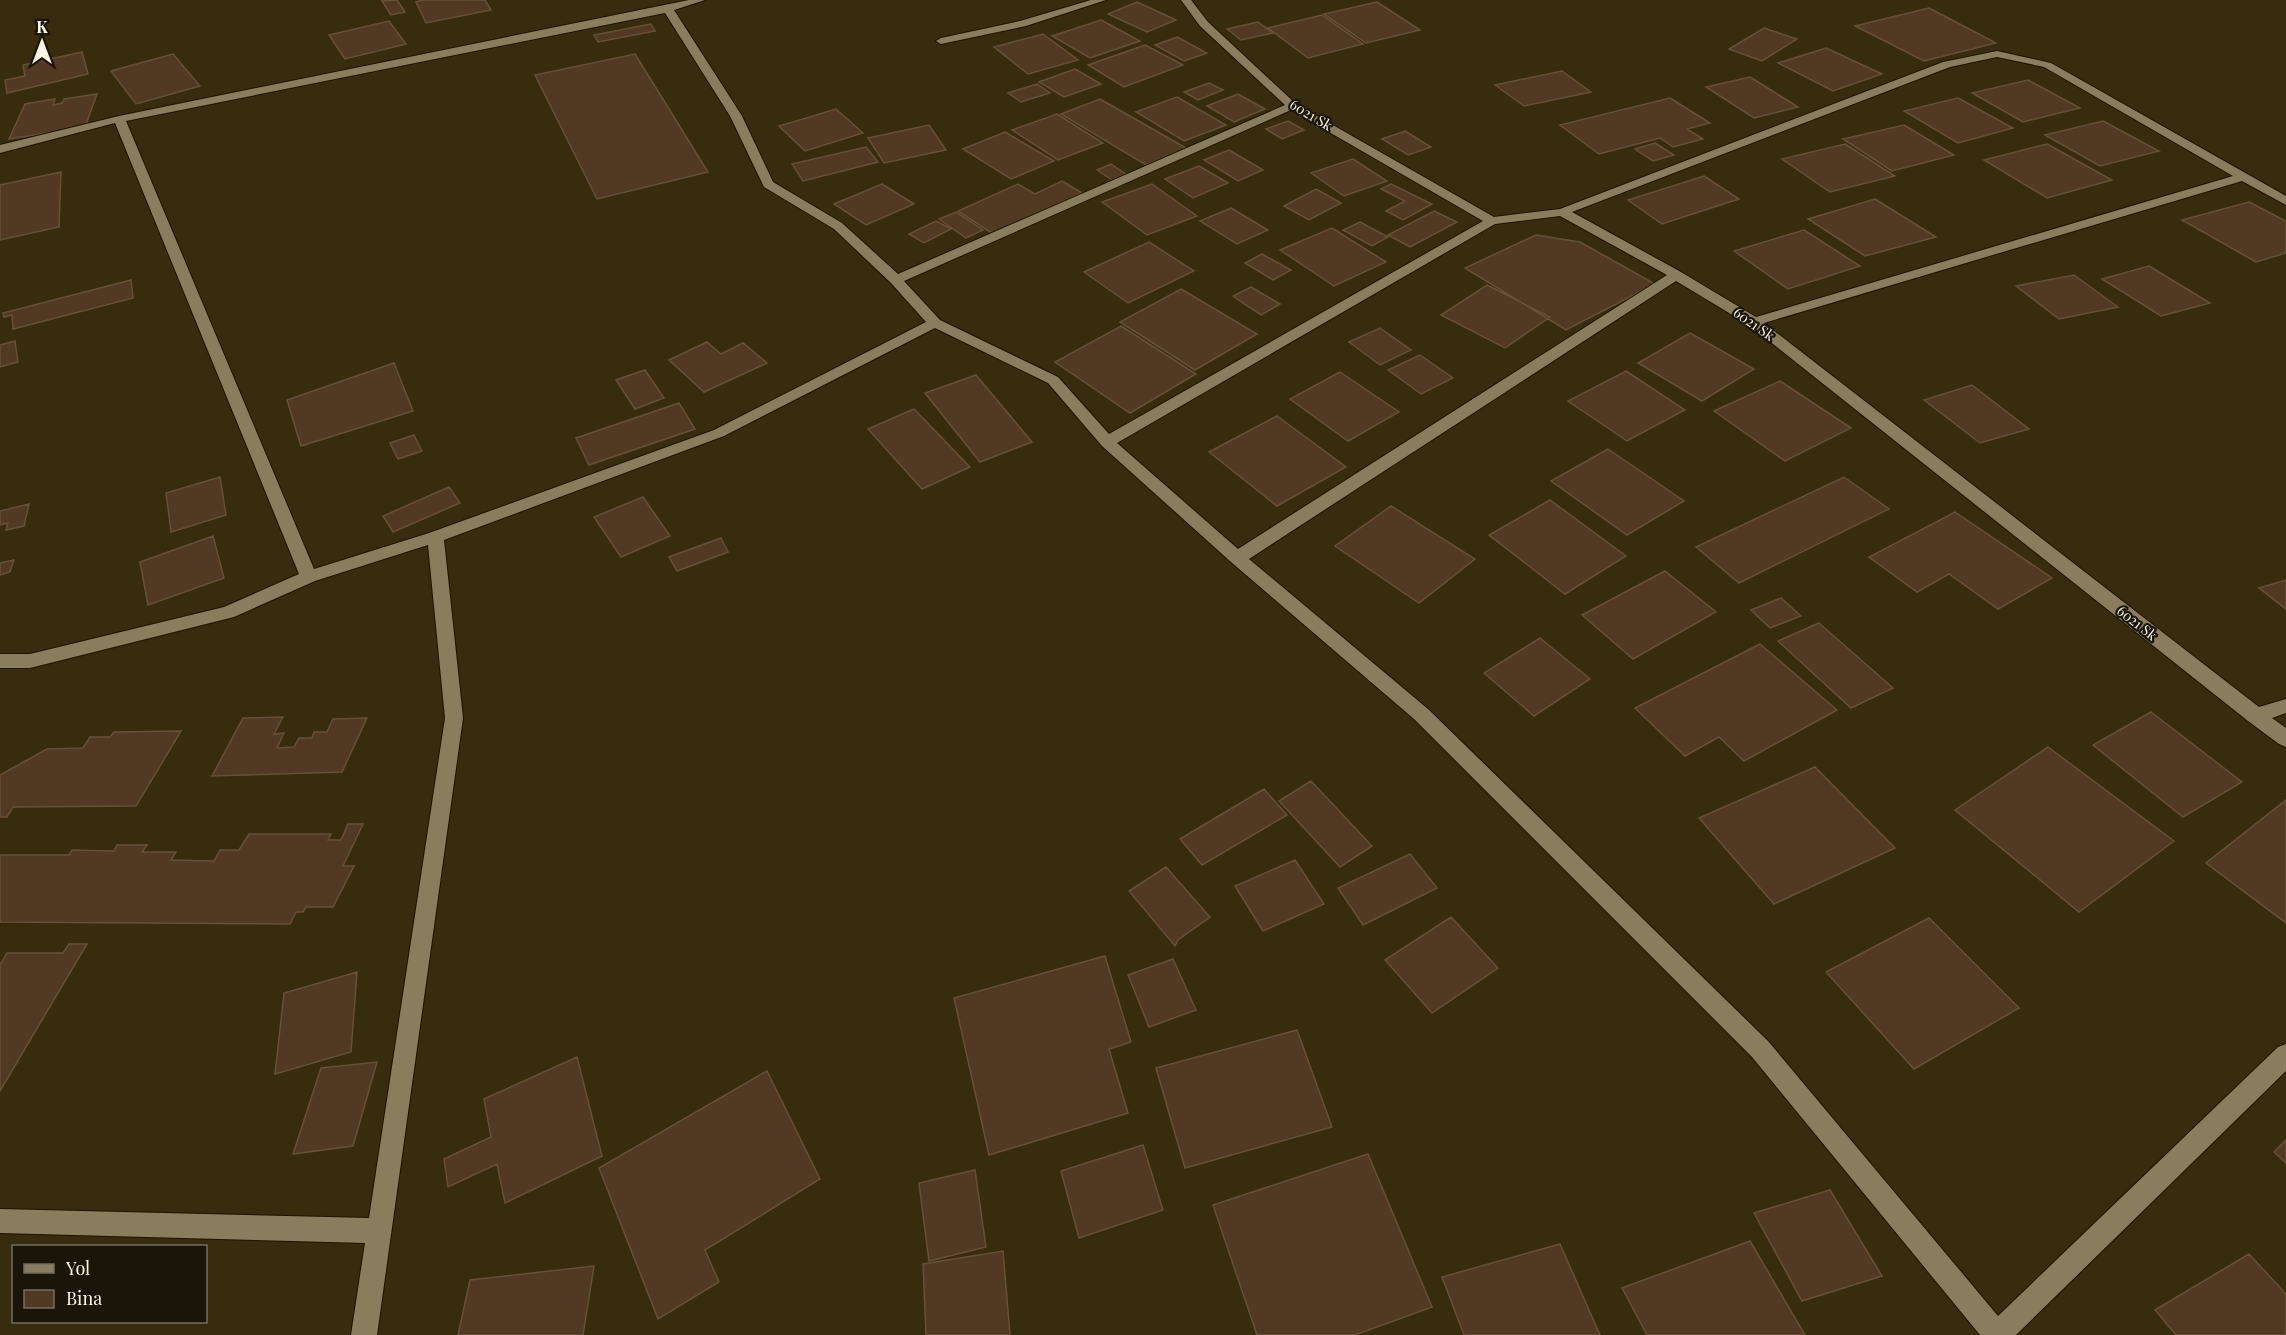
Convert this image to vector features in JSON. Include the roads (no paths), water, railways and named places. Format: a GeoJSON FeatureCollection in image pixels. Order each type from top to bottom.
{"type":"FeatureCollection","features":[{"type":"Feature","properties":{"kind":"street"},"geometry":{"type":"LineString","coordinates":[[0,149],[119,119],[668,9],[700,0]]}},
{"type":"Feature","properties":{"kind":"street"},"geometry":{"type":"LineString","coordinates":[[941,41],[1023,24],[1101,0]]}},
{"type":"Feature","properties":{"kind":"street","name":"6021 Sk"},"geometry":{"type":"LineString","coordinates":[[1186,0],[1204,24],[1292,106],[1492,221]]}},
{"type":"Feature","properties":{"kind":"street"},"geometry":{"type":"LineString","coordinates":[[668,9],[736,116],[768,184],[838,226],[896,280],[935,323],[1053,380],[1107,442],[1237,558],[1421,714],[1760,1049],[1997,1335],[2286,1055]]}},
{"type":"Feature","properties":{"kind":"street"},"geometry":{"type":"LineString","coordinates":[[1107,442],[1492,221],[1562,212],[1947,64],[1997,54],[2047,65],[2286,201]]}},
{"type":"Feature","properties":{"kind":"street"},"geometry":{"type":"LineString","coordinates":[[896,280],[1292,106]]}},
{"type":"Feature","properties":{"kind":"street"},"geometry":{"type":"LineString","coordinates":[[119,119],[309,577]]}},
{"type":"Feature","properties":{"kind":"street"},"geometry":{"type":"LineString","coordinates":[[1754,322],[2243,177]]}},
{"type":"Feature","properties":{"kind":"street","name":"6021 Sk"},"geometry":{"type":"LineString","coordinates":[[1562,212],[1676,275],[1754,322],[2286,739]]}},
{"type":"Feature","properties":{"kind":"street"},"geometry":{"type":"LineString","coordinates":[[1237,558],[1676,275]]}},
{"type":"Feature","properties":{"kind":"street"},"geometry":{"type":"LineString","coordinates":[[0,661],[30,661],[228,612],[309,577],[435,537],[719,433],[935,323]]}},
{"type":"Feature","properties":{"kind":"street"},"geometry":{"type":"LineString","coordinates":[[364,1335],[454,718],[435,537]]}},
{"type":"Feature","properties":{"kind":"street"},"geometry":{"type":"LineString","coordinates":[[2255,716],[2286,706]]}},
{"type":"Feature","properties":{"kind":"street"},"geometry":{"type":"LineString","coordinates":[[0,1221],[379,1231]]}}]}
